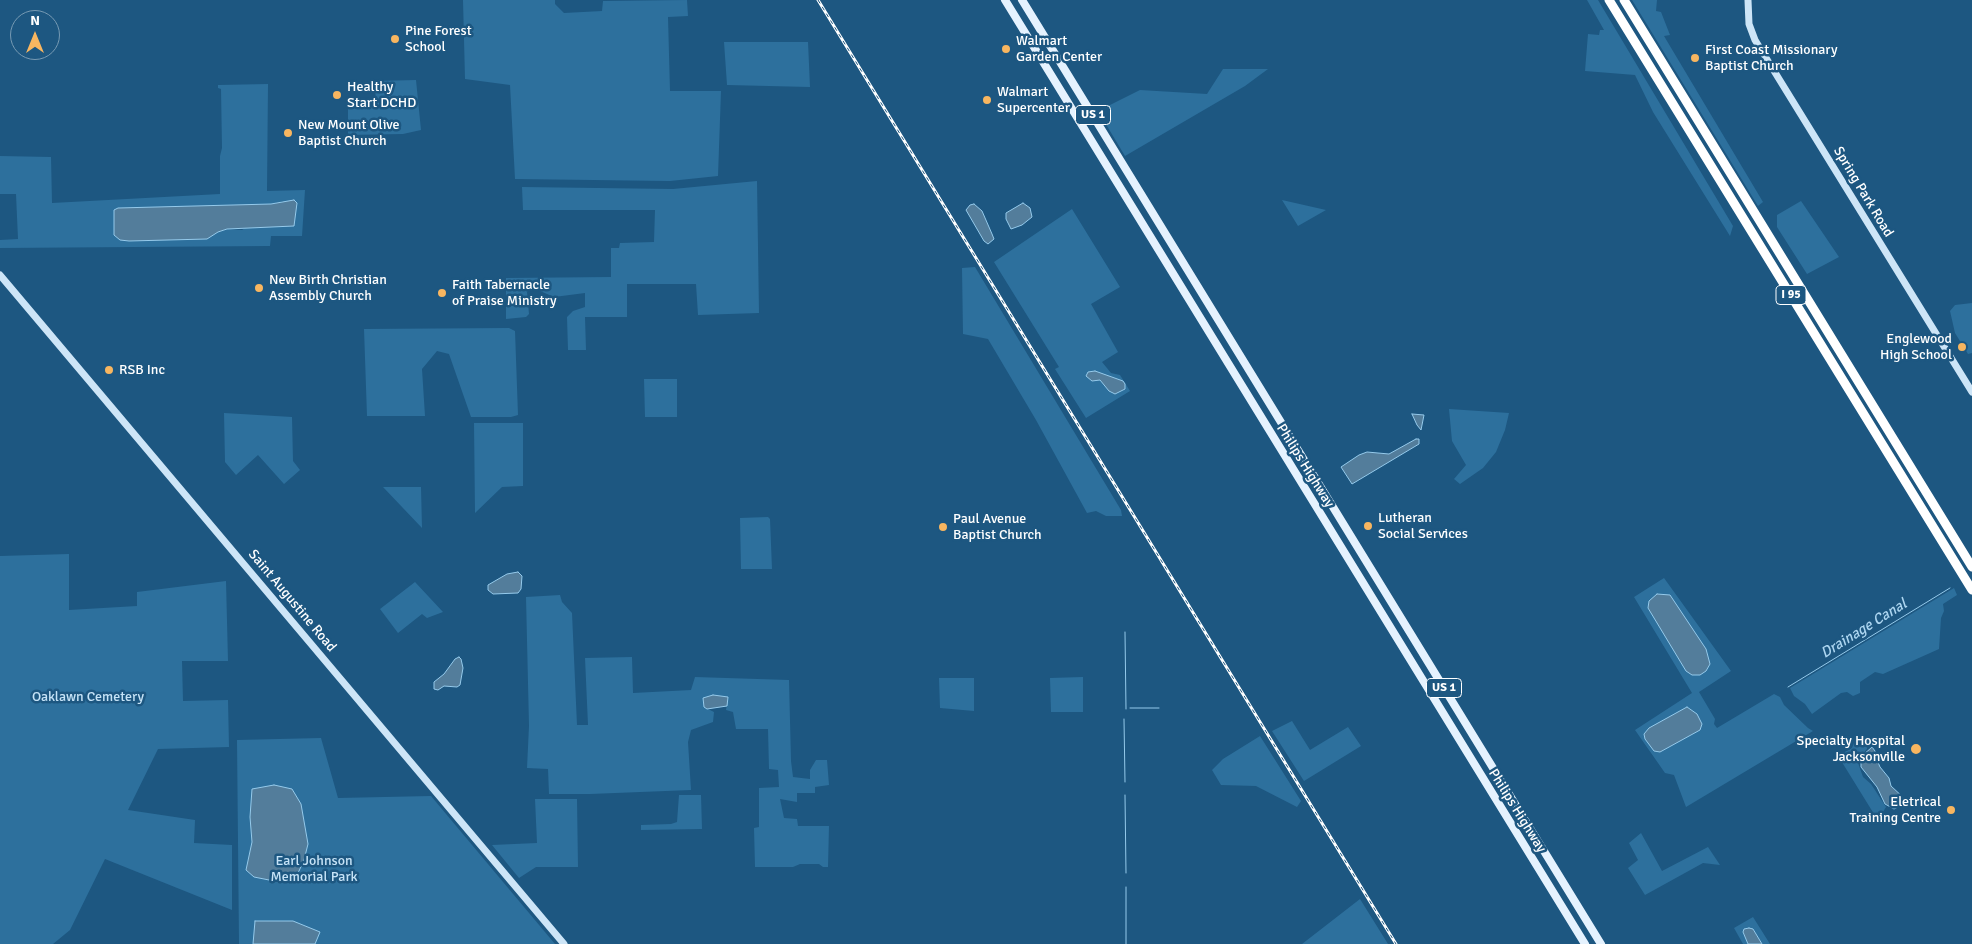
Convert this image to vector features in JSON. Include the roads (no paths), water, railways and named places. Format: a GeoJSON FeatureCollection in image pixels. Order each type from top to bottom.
{"type":"FeatureCollection","features":[{"type":"Feature","properties":{"kind":"highway","name":"I 95"},"geometry":{"type":"LineString","coordinates":[[1609,0],[1972,590]]}},
{"type":"Feature","properties":{"kind":"highway","name":"I 95"},"geometry":{"type":"LineString","coordinates":[[1624,0],[1972,566]]}},
{"type":"Feature","properties":{"kind":"main road","name":"Philips Highway"},"geometry":{"type":"LineString","coordinates":[[1005,0],[1585,944]]}},
{"type":"Feature","properties":{"kind":"main road","name":"Philips Highway"},"geometry":{"type":"LineString","coordinates":[[1022,0],[1600,944]]}},
{"type":"Feature","properties":{"kind":"main road","name":"Spring Park Road"},"geometry":{"type":"LineString","coordinates":[[1748,0],[1749,24],[1755,40],[1972,392]]}},
{"type":"Feature","properties":{"kind":"main road"},"geometry":{"type":"LineString","coordinates":[[1115,180],[1127,181],[1136,194],[1143,197]]}},
{"type":"Feature","properties":{"kind":"main road"},"geometry":{"type":"LineString","coordinates":[[1135,212],[1142,215],[1151,229],[1163,230]]}},
{"type":"Feature","properties":{"kind":"main road","name":"Saint Augustine Road"},"geometry":{"type":"LineString","coordinates":[[0,275],[564,944]]}},
{"type":"Feature","properties":{"kind":"waterway","name":"Drainage Canal"},"geometry":{"type":"LineString","coordinates":[[1788,687],[1950,588]]}},
{"type":"Feature","properties":{"kind":"waterway"},"geometry":{"type":"LineString","coordinates":[[1125,632],[1126,709]]}},
{"type":"Feature","properties":{"kind":"waterway"},"geometry":{"type":"LineString","coordinates":[[1130,708],[1159,708]]}},
{"type":"Feature","properties":{"kind":"waterway"},"geometry":{"type":"LineString","coordinates":[[1124,719],[1125,782]]}},
{"type":"Feature","properties":{"kind":"waterway"},"geometry":{"type":"LineString","coordinates":[[1125,795],[1126,873]]}},
{"type":"Feature","properties":{"kind":"waterway"},"geometry":{"type":"LineString","coordinates":[[1126,887],[1126,944]]}},
{"type":"Feature","properties":{"kind":"railway"},"geometry":{"type":"LineString","coordinates":[[818,0],[1396,944]]}},
{"type":"Feature","properties":{"kind":"place","name":"Pine Forest School"},"geometry":{"type":"Point","coordinates":[395,39]}},
{"type":"Feature","properties":{"kind":"place","name":"Walmart Garden Center"},"geometry":{"type":"Point","coordinates":[1006,49]}},
{"type":"Feature","properties":{"kind":"place","name":"First Coast Missionary Baptist Church"},"geometry":{"type":"Point","coordinates":[1695,58]}},
{"type":"Feature","properties":{"kind":"place","name":"Healthy Start DCHD"},"geometry":{"type":"Point","coordinates":[337,95]}},
{"type":"Feature","properties":{"kind":"place","name":"Walmart Supercenter"},"geometry":{"type":"Point","coordinates":[987,100]}},
{"type":"Feature","properties":{"kind":"place","name":"New Mount Olive Baptist Church"},"geometry":{"type":"Point","coordinates":[288,133]}},
{"type":"Feature","properties":{"kind":"place","name":"New Birth Christian Assembly Church"},"geometry":{"type":"Point","coordinates":[259,288]}},
{"type":"Feature","properties":{"kind":"place","name":"Faith Tabernacle of Praise Ministry"},"geometry":{"type":"Point","coordinates":[442,293]}},
{"type":"Feature","properties":{"kind":"place","name":"Englewood High School"},"geometry":{"type":"Point","coordinates":[1962,347]}},
{"type":"Feature","properties":{"kind":"place","name":"RSB Inc"},"geometry":{"type":"Point","coordinates":[109,370]}},
{"type":"Feature","properties":{"kind":"place","name":"Lutheran Social Services"},"geometry":{"type":"Point","coordinates":[1368,526]}},
{"type":"Feature","properties":{"kind":"place","name":"Paul Avenue Baptist Church"},"geometry":{"type":"Point","coordinates":[943,527]}},
{"type":"Feature","properties":{"kind":"place","name":"Specialty Hospital Jacksonville"},"geometry":{"type":"Point","coordinates":[1916,749]}},
{"type":"Feature","properties":{"kind":"place","name":"Eletrical Training Centre"},"geometry":{"type":"Point","coordinates":[1951,810]}},
{"type":"Feature","properties":{"kind":"park label","name":"Oaklawn Cemetery"},"geometry":{"type":"Point","coordinates":[88,697]}},
{"type":"Feature","properties":{"kind":"park label","name":"Earl Johnson Memorial Park"},"geometry":{"type":"Point","coordinates":[314,870]}}]}
